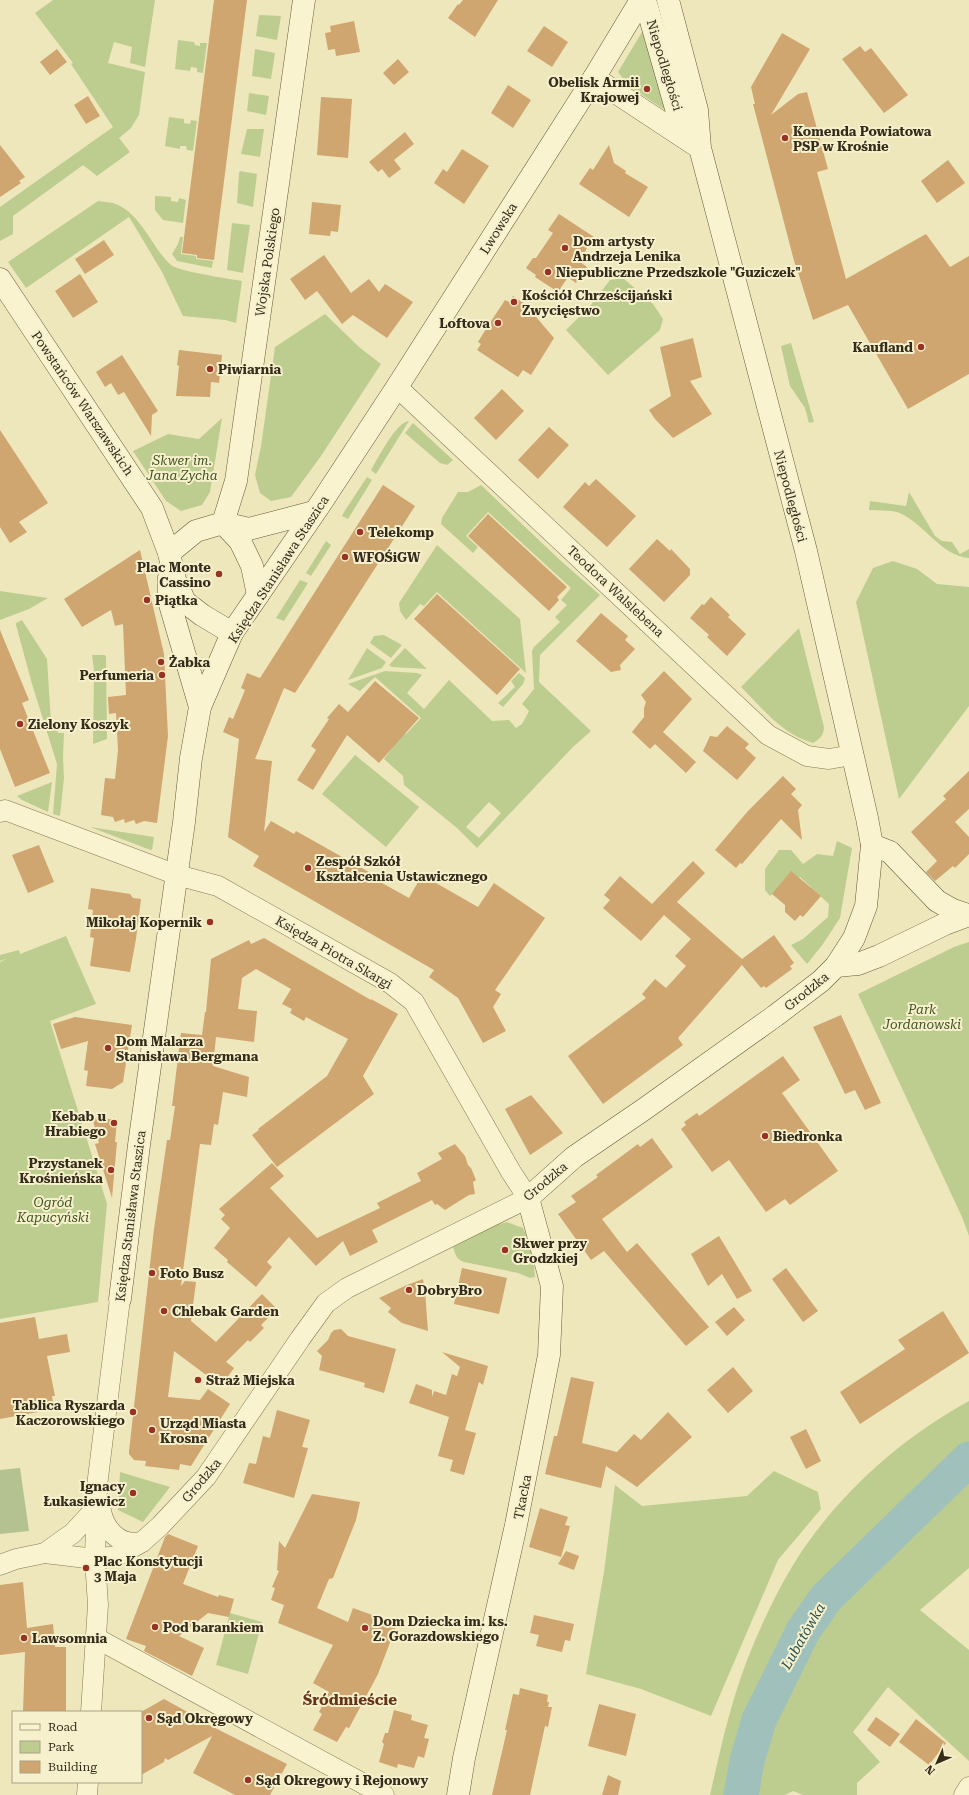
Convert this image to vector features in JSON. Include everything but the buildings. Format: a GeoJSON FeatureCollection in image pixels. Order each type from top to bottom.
{"type":"FeatureCollection","features":[{"type":"Feature","properties":{"kind":"street","name":"Wojska Polskiego"},"geometry":{"type":"LineString","coordinates":[[223,523],[236,481],[304,0]]}},
{"type":"Feature","properties":{"kind":"street","name":"Lwowska"},"geometry":{"type":"LineString","coordinates":[[353,454],[594,78],[641,0]]}},
{"type":"Feature","properties":{"kind":"street","name":"Niepodległości"},"geometry":{"type":"LineString","coordinates":[[645,0],[678,112],[700,148]]}},
{"type":"Feature","properties":{"kind":"street","name":"Niepodległości"},"geometry":{"type":"LineString","coordinates":[[668,0],[696,110],[700,148],[806,551],[872,845],[866,906],[854,938],[836,966]]}},
{"type":"Feature","properties":{"kind":"street","name":"Niepodległości"},"geometry":{"type":"LineString","coordinates":[[594,78],[700,148]]}},
{"type":"Feature","properties":{"kind":"street","name":"Powstańców Warszawskich"},"geometry":{"type":"LineString","coordinates":[[0,279],[152,508],[170,552]]}},
{"type":"Feature","properties":{"kind":"street","name":"Teodora Walslebena"},"geometry":{"type":"LineString","coordinates":[[397,387],[467,451],[768,735],[807,756],[829,759],[852,755]]}},
{"type":"Feature","properties":{"kind":"street","name":"Księdza Stanisława Staszica"},"geometry":{"type":"LineString","coordinates":[[95,1559],[97,1486],[120,1299],[139,1145],[177,875],[191,758],[200,707],[232,633],[353,454]]}},
{"type":"Feature","properties":{"kind":"street"},"geometry":{"type":"LineString","coordinates":[[200,707],[169,601],[170,552],[196,531],[223,523],[249,529],[314,512]]}},
{"type":"Feature","properties":{"kind":"street"},"geometry":{"type":"LineString","coordinates":[[223,523],[240,541],[252,566],[258,595]]}},
{"type":"Feature","properties":{"kind":"street"},"geometry":{"type":"LineString","coordinates":[[170,552],[175,580],[186,602],[202,615],[232,633]]}},
{"type":"Feature","properties":{"kind":"street"},"geometry":{"type":"LineString","coordinates":[[0,812],[5,810],[177,875]]}},
{"type":"Feature","properties":{"kind":"street"},"geometry":{"type":"LineString","coordinates":[[872,845],[890,852],[937,901],[953,910],[968,915]]}},
{"type":"Feature","properties":{"kind":"street","name":"Księdza Piotra Skargi"},"geometry":{"type":"LineString","coordinates":[[177,875],[205,881],[218,886],[390,983],[414,1002],[508,1167],[528,1198]]}},
{"type":"Feature","properties":{"kind":"street","name":"Grodzka"},"geometry":{"type":"LineString","coordinates":[[95,1559],[117,1556],[142,1542],[160,1526],[206,1478],[300,1339],[326,1304],[347,1288],[528,1198],[574,1157],[775,1016],[821,981],[836,966],[858,964],[879,956],[945,924],[968,915]]}},
{"type":"Feature","properties":{"kind":"street","name":"Tkacka"},"geometry":{"type":"LineString","coordinates":[[458,1795],[463,1762],[516,1525],[549,1355],[552,1286],[528,1198]]}},
{"type":"Feature","properties":{"kind":"street"},"geometry":{"type":"LineString","coordinates":[[97,1486],[101,1509],[111,1533],[127,1543],[142,1542]]}},
{"type":"Feature","properties":{"kind":"street"},"geometry":{"type":"LineString","coordinates":[[45,1554],[73,1533],[96,1508]]}},
{"type":"Feature","properties":{"kind":"street"},"geometry":{"type":"LineString","coordinates":[[5,1560],[45,1554],[95,1559],[98,1591],[92,1711]]}},
{"type":"Feature","properties":{"kind":"street"},"geometry":{"type":"LineString","coordinates":[[96,1638],[384,1795]]}},
{"type":"Feature","properties":{"kind":"street"},"geometry":{"type":"LineString","coordinates":[[87,1795],[88,1783]]}},
{"type":"Feature","properties":{"kind":"street"},"geometry":{"type":"LineString","coordinates":[[964,1795],[969,1787]]}},
{"type":"Feature","properties":{"kind":"green space"},"geometry":{"type":"Polygon","coordinates":[[[53,0],[155,0],[145,67],[130,63],[132,47],[114,42],[108,63],[145,72],[139,115],[131,128],[119,138],[130,152],[97,176],[83,165],[13,216],[13,234],[0,241],[0,207],[113,127],[71,64],[73,63],[35,13],[53,0]]]}},
{"type":"Feature","properties":{"kind":"green space"},"geometry":{"type":"Polygon","coordinates":[[[259,15],[281,16],[277,40],[256,36],[259,15]]]}},
{"type":"Feature","properties":{"kind":"green space"},"geometry":{"type":"Polygon","coordinates":[[[645,27],[665,110],[629,86],[618,72],[645,27]]]}},
{"type":"Feature","properties":{"kind":"green space"},"geometry":{"type":"Polygon","coordinates":[[[178,40],[194,42],[195,45],[200,46],[200,43],[207,43],[203,73],[197,72],[197,68],[191,67],[190,71],[175,69],[178,40]]]}},
{"type":"Feature","properties":{"kind":"green space"},"geometry":{"type":"Polygon","coordinates":[[[255,49],[275,53],[271,79],[252,76],[255,49]]]}},
{"type":"Feature","properties":{"kind":"green space"},"geometry":{"type":"Polygon","coordinates":[[[249,93],[269,96],[266,115],[247,111],[249,93]]]}},
{"type":"Feature","properties":{"kind":"green space"},"geometry":{"type":"Polygon","coordinates":[[[169,117],[184,119],[184,123],[190,124],[191,120],[197,121],[193,151],[187,150],[186,146],[180,146],[180,149],[165,146],[169,117]]]}},
{"type":"Feature","properties":{"kind":"green space"},"geometry":{"type":"Polygon","coordinates":[[[247,129],[264,129],[260,157],[241,154],[247,129]]]}},
{"type":"Feature","properties":{"kind":"green space"},"geometry":{"type":"Polygon","coordinates":[[[240,171],[257,174],[253,207],[237,203],[240,171]]]}},
{"type":"Feature","properties":{"kind":"green space"},"geometry":{"type":"Polygon","coordinates":[[[155,196],[171,197],[171,201],[178,202],[179,198],[186,200],[183,223],[163,220],[155,210],[155,196]]]}},
{"type":"Feature","properties":{"kind":"green space"},"geometry":{"type":"Polygon","coordinates":[[[98,201],[113,203],[131,214],[171,265],[183,270],[242,281],[236,323],[225,320],[183,316],[162,272],[128,215],[129,217],[26,288],[8,262],[98,201]]]}},
{"type":"Feature","properties":{"kind":"green space"},"geometry":{"type":"Polygon","coordinates":[[[232,223],[250,225],[243,273],[227,270],[232,223]]]}},
{"type":"Feature","properties":{"kind":"green space"},"geometry":{"type":"Polygon","coordinates":[[[180,237],[183,237],[181,254],[196,256],[196,259],[213,261],[212,268],[177,261],[172,254],[180,237]]]}},
{"type":"Feature","properties":{"kind":"green space"},"geometry":{"type":"Polygon","coordinates":[[[623,278],[653,304],[663,319],[660,330],[608,375],[566,330],[591,305],[610,280],[623,278]]]}},
{"type":"Feature","properties":{"kind":"green space"},"geometry":{"type":"Polygon","coordinates":[[[325,314],[359,347],[381,364],[321,456],[291,497],[271,501],[260,493],[255,475],[261,446],[275,347],[325,314]]]}},
{"type":"Feature","properties":{"kind":"green space"},"geometry":{"type":"Polygon","coordinates":[[[791,343],[814,422],[809,423],[805,408],[790,386],[781,346],[791,343]]]}},
{"type":"Feature","properties":{"kind":"green space","name":"Skwer im. Jana Zycha"},"geometry":{"type":"Polygon","coordinates":[[[222,418],[210,492],[202,505],[181,511],[166,501],[133,451],[168,434],[199,439],[222,418]]]}},
{"type":"Feature","properties":{"kind":"green space"},"geometry":{"type":"Polygon","coordinates":[[[409,421],[376,474],[371,470],[383,449],[399,427],[409,421]]]}},
{"type":"Feature","properties":{"kind":"green space"},"geometry":{"type":"Polygon","coordinates":[[[413,423],[453,460],[447,465],[440,463],[405,433],[413,423]]]}},
{"type":"Feature","properties":{"kind":"green space"},"geometry":{"type":"Polygon","coordinates":[[[367,477],[372,480],[348,519],[342,516],[344,512],[367,477]]]}},
{"type":"Feature","properties":{"kind":"green space"},"geometry":{"type":"Polygon","coordinates":[[[481,485],[561,561],[600,595],[540,655],[539,682],[591,731],[573,747],[477,848],[457,828],[404,785],[403,776],[384,759],[404,732],[406,734],[421,718],[375,677],[360,691],[348,684],[385,671],[417,673],[422,675],[407,693],[424,709],[449,680],[492,721],[509,720],[516,728],[522,724],[529,711],[522,704],[534,689],[532,651],[534,647],[560,622],[555,617],[567,605],[561,600],[571,588],[488,512],[466,536],[478,547],[473,553],[441,524],[442,518],[458,492],[468,492],[481,485]],[[489,802],[466,827],[479,838],[501,813],[489,802]]]}},
{"type":"Feature","properties":{"kind":"green space"},"geometry":{"type":"Polygon","coordinates":[[[909,492],[935,536],[942,541],[952,542],[960,554],[969,549],[969,558],[959,556],[940,545],[906,516],[894,511],[869,510],[870,501],[906,506],[909,492]]]}},
{"type":"Feature","properties":{"kind":"green space"},"geometry":{"type":"Polygon","coordinates":[[[326,541],[331,545],[311,576],[306,573],[326,541]]]}},
{"type":"Feature","properties":{"kind":"green space"},"geometry":{"type":"Polygon","coordinates":[[[437,545],[520,619],[526,673],[437,592],[424,606],[420,604],[406,620],[400,611],[399,603],[437,545]]]}},
{"type":"Feature","properties":{"kind":"green space"},"geometry":{"type":"Polygon","coordinates":[[[893,561],[917,569],[937,584],[969,587],[969,706],[899,799],[856,602],[873,568],[893,561]]]}},
{"type":"Feature","properties":{"kind":"green space"},"geometry":{"type":"Polygon","coordinates":[[[300,580],[308,583],[284,621],[276,618],[300,580]]]}},
{"type":"Feature","properties":{"kind":"green space"},"geometry":{"type":"Polygon","coordinates":[[[0,591],[48,598],[29,609],[0,620],[0,591]]]}},
{"type":"Feature","properties":{"kind":"green space"},"geometry":{"type":"Polygon","coordinates":[[[22,620],[47,659],[51,722],[57,723],[58,733],[64,733],[64,778],[60,816],[53,814],[57,764],[32,684],[16,625],[16,623],[22,620]]]}},
{"type":"Feature","properties":{"kind":"green space"},"geometry":{"type":"Polygon","coordinates":[[[799,628],[824,727],[821,736],[813,743],[792,734],[774,720],[741,687],[799,628]]]}},
{"type":"Feature","properties":{"kind":"green space"},"geometry":{"type":"Polygon","coordinates":[[[384,635],[402,645],[391,658],[370,643],[374,636],[384,635]]]}},
{"type":"Feature","properties":{"kind":"green space"},"geometry":{"type":"Polygon","coordinates":[[[367,648],[386,662],[382,668],[348,680],[367,648]]]}},
{"type":"Feature","properties":{"kind":"green space"},"geometry":{"type":"Polygon","coordinates":[[[405,648],[427,669],[392,667],[389,665],[405,648]]]}},
{"type":"Feature","properties":{"kind":"green space"},"geometry":{"type":"Polygon","coordinates":[[[92,655],[105,655],[106,657],[107,739],[93,744],[94,670],[92,655]]]}},
{"type":"Feature","properties":{"kind":"green space"},"geometry":{"type":"Polygon","coordinates":[[[519,673],[525,678],[523,684],[503,707],[498,703],[515,687],[511,681],[519,673]]]}},
{"type":"Feature","properties":{"kind":"green space"},"geometry":{"type":"Polygon","coordinates":[[[355,755],[419,807],[386,847],[322,794],[355,755]]]}},
{"type":"Feature","properties":{"kind":"green space"},"geometry":{"type":"Polygon","coordinates":[[[52,782],[48,812],[22,800],[17,796],[52,782]]]}},
{"type":"Feature","properties":{"kind":"green space"},"geometry":{"type":"Polygon","coordinates":[[[90,827],[154,837],[152,850],[148,849],[90,827]]]}},
{"type":"Feature","properties":{"kind":"green space"},"geometry":{"type":"Polygon","coordinates":[[[837,841],[852,848],[840,918],[823,944],[807,964],[791,945],[803,939],[828,917],[829,904],[800,877],[789,880],[770,896],[765,890],[765,869],[779,850],[791,850],[803,864],[817,854],[833,856],[837,841]]]}},
{"type":"Feature","properties":{"kind":"green space","name":"Ogród Kapucyński"},"geometry":{"type":"Polygon","coordinates":[[[66,936],[96,1004],[50,1021],[107,1204],[98,1302],[0,1319],[0,962],[8,958],[0,961],[0,955],[19,950],[20,954],[66,936]]]}},
{"type":"Feature","properties":{"kind":"green space","name":"Park Jordanowski"},"geometry":{"type":"Polygon","coordinates":[[[969,942],[969,1236],[962,1217],[858,994],[954,947],[969,942]]]}},
{"type":"Feature","properties":{"kind":"green space"},"geometry":{"type":"Polygon","coordinates":[[[507,1222],[523,1228],[532,1249],[535,1277],[530,1278],[518,1273],[464,1262],[458,1258],[453,1247],[495,1225],[507,1222]]]}},
{"type":"Feature","properties":{"kind":"green space"},"geometry":{"type":"Polygon","coordinates":[[[969,1401],[969,1568],[920,1610],[969,1650],[969,1761],[888,1687],[853,1732],[880,1762],[857,1783],[857,1795],[803,1795],[793,1791],[785,1795],[710,1795],[730,1712],[740,1679],[769,1609],[798,1557],[833,1511],[874,1469],[920,1432],[969,1401]]]}},
{"type":"Feature","properties":{"kind":"green space"},"geometry":{"type":"Polygon","coordinates":[[[20,1468],[29,1531],[0,1534],[0,1470],[20,1468]]]}},
{"type":"Feature","properties":{"kind":"green space"},"geometry":{"type":"Polygon","coordinates":[[[774,1471],[818,1492],[821,1509],[778,1560],[711,1716],[641,1689],[586,1674],[604,1572],[615,1485],[642,1506],[747,1496],[774,1471]]]}},
{"type":"Feature","properties":{"kind":"green space"},"geometry":{"type":"Polygon","coordinates":[[[120,1472],[170,1487],[143,1522],[118,1510],[120,1472]]]}},
{"type":"Feature","properties":{"kind":"green space"},"geometry":{"type":"Polygon","coordinates":[[[230,1613],[262,1622],[248,1674],[216,1665],[230,1613]]]}},
{"type":"Feature","properties":{"kind":"waterway","name":"Lubatówka"},"geometry":{"type":"LineString","coordinates":[[741,1795],[747,1761],[759,1720],[803,1631],[826,1598],[969,1459]]}},
{"type":"Feature","properties":{"kind":"place","name":"Obelisk Armii Krajowej"},"geometry":{"type":"Point","coordinates":[647,89]}},
{"type":"Feature","properties":{"kind":"place","name":"Komenda Powiatowa PSP w Krośnie"},"geometry":{"type":"Point","coordinates":[785,138]}},
{"type":"Feature","properties":{"kind":"place","name":"Dom artysty Andrzeja Lenika"},"geometry":{"type":"Point","coordinates":[565,248]}},
{"type":"Feature","properties":{"kind":"place","name":"Niepubliczne Przedszkole \"Guziczek\""},"geometry":{"type":"Point","coordinates":[548,272]}},
{"type":"Feature","properties":{"kind":"place","name":"Kościół Chrześcijański Zwycięstwo"},"geometry":{"type":"Point","coordinates":[514,302]}},
{"type":"Feature","properties":{"kind":"place","name":"Loftova"},"geometry":{"type":"Point","coordinates":[498,323]}},
{"type":"Feature","properties":{"kind":"place","name":"Kaufland"},"geometry":{"type":"Point","coordinates":[921,347]}},
{"type":"Feature","properties":{"kind":"place","name":"Piwiarnia"},"geometry":{"type":"Point","coordinates":[210,369]}},
{"type":"Feature","properties":{"kind":"place","name":"Telekomp"},"geometry":{"type":"Point","coordinates":[360,532]}},
{"type":"Feature","properties":{"kind":"place","name":"WFOŚiGW"},"geometry":{"type":"Point","coordinates":[345,557]}},
{"type":"Feature","properties":{"kind":"place","name":"Plac Monte Cassino"},"geometry":{"type":"Point","coordinates":[219,574]}},
{"type":"Feature","properties":{"kind":"place","name":"Piątka"},"geometry":{"type":"Point","coordinates":[147,600]}},
{"type":"Feature","properties":{"kind":"place","name":"Żabka"},"geometry":{"type":"Point","coordinates":[161,662]}},
{"type":"Feature","properties":{"kind":"place","name":"Perfumeria"},"geometry":{"type":"Point","coordinates":[162,675]}},
{"type":"Feature","properties":{"kind":"place","name":"Zielony Koszyk"},"geometry":{"type":"Point","coordinates":[20,724]}},
{"type":"Feature","properties":{"kind":"place","name":"Zespół Szkół Kształcenia Ustawicznego"},"geometry":{"type":"Point","coordinates":[308,868]}},
{"type":"Feature","properties":{"kind":"place","name":"Mikołaj Kopernik"},"geometry":{"type":"Point","coordinates":[210,922]}},
{"type":"Feature","properties":{"kind":"place","name":"Dom Malarza Stanisława Bergmana"},"geometry":{"type":"Point","coordinates":[108,1048]}},
{"type":"Feature","properties":{"kind":"place","name":"Kebab u Hrabiego"},"geometry":{"type":"Point","coordinates":[114,1123]}},
{"type":"Feature","properties":{"kind":"place","name":"Biedronka"},"geometry":{"type":"Point","coordinates":[765,1136]}},
{"type":"Feature","properties":{"kind":"place","name":"Przystanek Krośnieńska"},"geometry":{"type":"Point","coordinates":[111,1170]}},
{"type":"Feature","properties":{"kind":"place","name":"Skwer przy Grodzkiej"},"geometry":{"type":"Point","coordinates":[505,1250]}},
{"type":"Feature","properties":{"kind":"place","name":"Foto Busz"},"geometry":{"type":"Point","coordinates":[152,1273]}},
{"type":"Feature","properties":{"kind":"place","name":"DobryBro"},"geometry":{"type":"Point","coordinates":[409,1290]}},
{"type":"Feature","properties":{"kind":"place","name":"Chlebak Garden"},"geometry":{"type":"Point","coordinates":[164,1311]}},
{"type":"Feature","properties":{"kind":"place","name":"Straż Miejska"},"geometry":{"type":"Point","coordinates":[198,1380]}},
{"type":"Feature","properties":{"kind":"place","name":"Tablica Ryszarda Kaczorowskiego"},"geometry":{"type":"Point","coordinates":[133,1412]}},
{"type":"Feature","properties":{"kind":"place","name":"Urząd Miasta Krosna"},"geometry":{"type":"Point","coordinates":[152,1430]}},
{"type":"Feature","properties":{"kind":"place","name":"Ignacy Łukasiewicz"},"geometry":{"type":"Point","coordinates":[133,1493]}},
{"type":"Feature","properties":{"kind":"place","name":"Plac Konstytucji 3 Maja"},"geometry":{"type":"Point","coordinates":[86,1568]}},
{"type":"Feature","properties":{"kind":"place","name":"Pod barankiem"},"geometry":{"type":"Point","coordinates":[155,1627]}},
{"type":"Feature","properties":{"kind":"place","name":"Dom Dziecka im. ks. Z. Gorazdowskiego"},"geometry":{"type":"Point","coordinates":[365,1628]}},
{"type":"Feature","properties":{"kind":"place","name":"Lawsomnia"},"geometry":{"type":"Point","coordinates":[24,1638]}},
{"type":"Feature","properties":{"kind":"place","name":"Sąd Okręgowy"},"geometry":{"type":"Point","coordinates":[149,1718]}},
{"type":"Feature","properties":{"kind":"place","name":"Sąd Okregowy i Rejonowy"},"geometry":{"type":"Point","coordinates":[248,1780]}},
{"type":"Feature","properties":{"kind":"district","name":"Śródmieście"},"geometry":{"type":"Point","coordinates":[350,1700]}}]}
